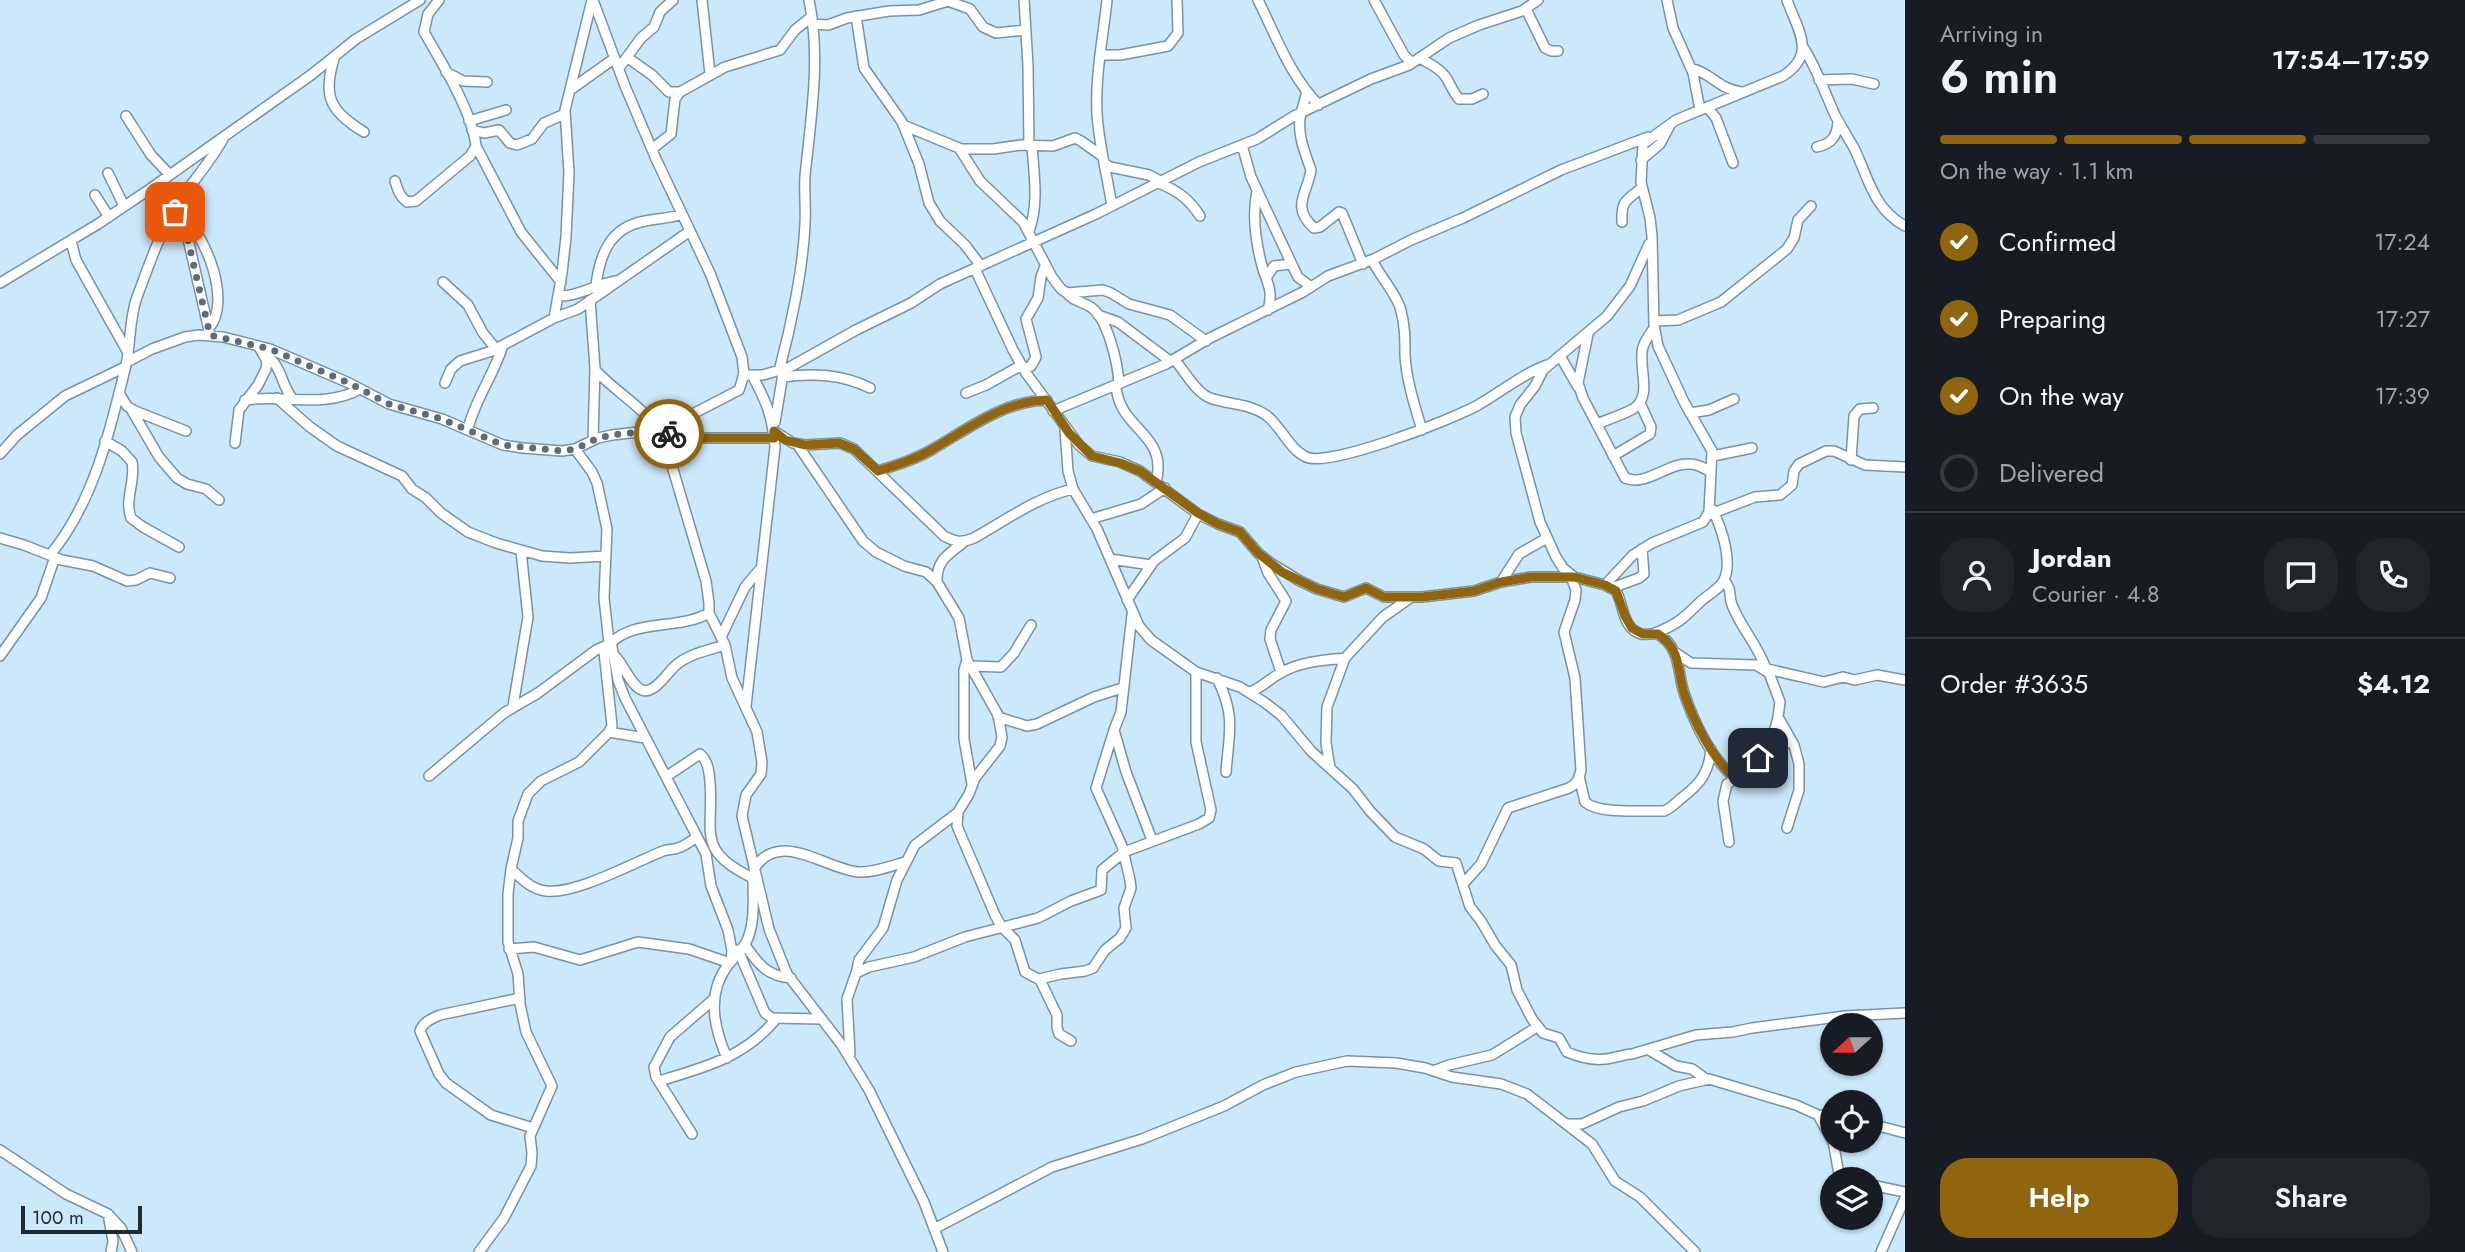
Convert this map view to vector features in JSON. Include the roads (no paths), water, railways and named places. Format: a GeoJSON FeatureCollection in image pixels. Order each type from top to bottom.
{"type":"FeatureCollection","features":[{"type":"Feature","properties":{"kind":"street"},"geometry":{"type":"LineString","coordinates":[[0,282],[109,217],[356,39],[417,0]]}},
{"type":"Feature","properties":{"kind":"street"},"geometry":{"type":"LineString","coordinates":[[439,0],[428,14],[424,32],[521,232],[561,282]]}},
{"type":"Feature","properties":{"kind":"street"},"geometry":{"type":"LineString","coordinates":[[593,0],[652,149],[710,272],[748,375],[769,407],[774,432]]}},
{"type":"Feature","properties":{"kind":"street"},"geometry":{"type":"LineString","coordinates":[[554,318],[566,237],[569,173],[565,114],[593,0]]}},
{"type":"Feature","properties":{"kind":"street"},"geometry":{"type":"LineString","coordinates":[[619,68],[641,38],[654,27],[660,12],[673,0]]}},
{"type":"Feature","properties":{"kind":"street"},"geometry":{"type":"LineString","coordinates":[[702,0],[710,74]]}},
{"type":"Feature","properties":{"kind":"street"},"geometry":{"type":"LineString","coordinates":[[746,708],[771,501],[774,432],[781,372],[803,247],[805,178],[811,139],[815,55],[809,0]]}},
{"type":"Feature","properties":{"kind":"street"},"geometry":{"type":"LineString","coordinates":[[1024,0],[1035,202],[1034,218],[1029,231]]}},
{"type":"Feature","properties":{"kind":"street"},"geometry":{"type":"LineString","coordinates":[[1107,0],[1097,90],[1099,131],[1112,206]]}},
{"type":"Feature","properties":{"kind":"street"},"geometry":{"type":"LineString","coordinates":[[1100,55],[1119,55],[1168,46],[1178,33],[1177,0]]}},
{"type":"Feature","properties":{"kind":"street"},"geometry":{"type":"LineString","coordinates":[[1258,0],[1307,91],[1319,105]]}},
{"type":"Feature","properties":{"kind":"street"},"geometry":{"type":"LineString","coordinates":[[1374,0],[1404,55],[1439,69],[1447,77],[1451,89],[1459,99],[1464,101],[1483,94]]}},
{"type":"Feature","properties":{"kind":"street"},"geometry":{"type":"LineString","coordinates":[[781,372],[911,303],[940,284],[1112,206],[1199,162],[1257,139],[1301,113],[1416,60],[1449,38],[1526,9],[1538,0]]}},
{"type":"Feature","properties":{"kind":"street"},"geometry":{"type":"LineString","coordinates":[[1667,0],[1669,17],[1691,68],[1704,108],[1716,118],[1733,163]]}},
{"type":"Feature","properties":{"kind":"street"},"geometry":{"type":"LineString","coordinates":[[1787,0],[1803,47],[1838,121],[1855,150],[1877,202],[1905,226]]}},
{"type":"Feature","properties":{"kind":"street"},"geometry":{"type":"LineString","coordinates":[[652,149],[671,134],[675,99],[680,92],[725,67],[780,50],[795,30],[812,21],[828,25],[899,5],[919,10],[948,1],[970,9],[983,27],[996,33],[1025,30]]}},
{"type":"Feature","properties":{"kind":"street"},"geometry":{"type":"LineString","coordinates":[[1526,9],[1545,48],[1558,51]]}},
{"type":"Feature","properties":{"kind":"street"},"geometry":{"type":"LineString","coordinates":[[856,16],[864,68],[903,125],[919,164],[929,203],[940,222],[965,245],[978,267],[1023,367],[1065,429],[1092,456],[1140,471],[1198,513],[1240,532],[1261,556],[1282,572],[1333,594],[1344,597],[1366,588],[1384,597],[1412,597],[1474,591],[1501,582],[1546,576],[1573,577],[1608,587],[1618,593],[1632,628],[1643,634],[1655,634],[1681,621],[1724,580],[1727,567],[1724,542],[1711,514],[1709,500],[1713,456],[1658,346],[1654,325],[1652,236],[1642,188],[1643,144],[1670,124],[1741,92],[1789,73],[1815,70]]}},
{"type":"Feature","properties":{"kind":"street"},"geometry":{"type":"LineString","coordinates":[[1789,73],[1800,63],[1803,47]]}},
{"type":"Feature","properties":{"kind":"street"},"geometry":{"type":"LineString","coordinates":[[335,56],[328,83],[333,103],[342,118],[364,132]]}},
{"type":"Feature","properties":{"kind":"street"},"geometry":{"type":"LineString","coordinates":[[570,90],[615,58]]}},
{"type":"Feature","properties":{"kind":"street"},"geometry":{"type":"LineString","coordinates":[[628,58],[670,92],[680,92]]}},
{"type":"Feature","properties":{"kind":"street"},"geometry":{"type":"LineString","coordinates":[[1691,68],[1703,71],[1722,87],[1741,92]]}},
{"type":"Feature","properties":{"kind":"street"},"geometry":{"type":"LineString","coordinates":[[445,71],[463,80],[487,82]]}},
{"type":"Feature","properties":{"kind":"street"},"geometry":{"type":"LineString","coordinates":[[1819,80],[1852,79],[1874,83]]}},
{"type":"Feature","properties":{"kind":"street"},"geometry":{"type":"LineString","coordinates":[[1307,91],[1301,113],[1303,146],[1311,170],[1301,200],[1308,222],[1311,227],[1316,228],[1334,215],[1342,213],[1368,262],[1398,304],[1406,331],[1408,383],[1422,429]]}},
{"type":"Feature","properties":{"kind":"street"},"geometry":{"type":"LineString","coordinates":[[471,125],[506,110]]}},
{"type":"Feature","properties":{"kind":"street"},"geometry":{"type":"LineString","coordinates":[[471,125],[484,133],[499,130],[510,143],[517,145],[532,139],[544,123],[565,114]]}},
{"type":"Feature","properties":{"kind":"street"},"geometry":{"type":"LineString","coordinates":[[127,116],[159,166],[170,175]]}},
{"type":"Feature","properties":{"kind":"street"},"geometry":{"type":"LineString","coordinates":[[1817,147],[1834,139],[1838,121]]}},
{"type":"Feature","properties":{"kind":"street"},"geometry":{"type":"LineString","coordinates":[[1641,160],[1660,144],[1670,124]]}},
{"type":"Feature","properties":{"kind":"street"},"geometry":{"type":"LineString","coordinates":[[903,125],[960,149],[980,181],[1023,222],[1052,277],[1070,298],[1089,306],[1098,315],[1108,332],[1118,371],[1119,402],[1156,449],[1159,468],[1156,482]]}},
{"type":"Feature","properties":{"kind":"street"},"geometry":{"type":"LineString","coordinates":[[1086,144],[1094,139],[1099,131]]}},
{"type":"Feature","properties":{"kind":"street"},"geometry":{"type":"LineString","coordinates":[[0,656],[41,598],[53,556],[89,494],[127,360],[130,324],[136,300],[179,202],[224,136]]}},
{"type":"Feature","properties":{"kind":"street"},"geometry":{"type":"LineString","coordinates":[[1053,411],[1172,360],[1339,271],[1368,262],[1561,170],[1633,141],[1650,137]]}},
{"type":"Feature","properties":{"kind":"street"},"geometry":{"type":"LineString","coordinates":[[960,149],[1053,146],[1075,138],[1086,144],[1111,167],[1149,175],[1176,190],[1200,216]]}},
{"type":"Feature","properties":{"kind":"street"},"geometry":{"type":"LineString","coordinates":[[1242,145],[1257,191],[1298,277],[1311,287]]}},
{"type":"Feature","properties":{"kind":"street"},"geometry":{"type":"LineString","coordinates":[[395,181],[403,199],[407,202],[416,201],[470,156],[477,146]]}},
{"type":"Feature","properties":{"kind":"street"},"geometry":{"type":"LineString","coordinates":[[108,173],[124,206]]}},
{"type":"Feature","properties":{"kind":"street"},"geometry":{"type":"LineString","coordinates":[[1622,222],[1624,203],[1642,188]]}},
{"type":"Feature","properties":{"kind":"street"},"geometry":{"type":"LineString","coordinates":[[1257,191],[1253,214],[1260,259],[1271,289],[1268,310]]}},
{"type":"Feature","properties":{"kind":"street"},"geometry":{"type":"LineString","coordinates":[[94,195],[109,217]]}},
{"type":"Feature","properties":{"kind":"street"},"geometry":{"type":"LineString","coordinates":[[179,202],[210,331]]}},
{"type":"Feature","properties":{"kind":"street"},"geometry":{"type":"LineString","coordinates":[[1597,424],[1634,409],[1643,398],[1643,345],[1654,325],[1678,320],[1721,302],[1787,249],[1794,238],[1798,220],[1811,206]]}},
{"type":"Feature","properties":{"kind":"street"},"geometry":{"type":"LineString","coordinates":[[596,285],[611,238],[621,229],[682,214]]}},
{"type":"Feature","properties":{"kind":"street"},"geometry":{"type":"LineString","coordinates":[[181,215],[195,229],[219,291],[218,309],[210,331]]}},
{"type":"Feature","properties":{"kind":"street"},"geometry":{"type":"LineString","coordinates":[[445,383],[451,369],[460,361],[500,347],[554,318],[578,309],[690,231]]}},
{"type":"Feature","properties":{"kind":"street"},"geometry":{"type":"LineString","coordinates":[[1463,884],[1481,864],[1508,808],[1577,783],[1579,776],[1574,678],[1564,632],[1576,590],[1573,577],[1556,558],[1539,522],[1516,433],[1515,417],[1542,370],[1607,316],[1630,286],[1652,236]]}},
{"type":"Feature","properties":{"kind":"street"},"geometry":{"type":"LineString","coordinates":[[71,241],[76,260],[127,360]]}},
{"type":"Feature","properties":{"kind":"street"},"geometry":{"type":"LineString","coordinates":[[1266,278],[1275,266],[1292,264]]}},
{"type":"Feature","properties":{"kind":"street"},"geometry":{"type":"LineString","coordinates":[[965,393],[1023,367],[1031,366],[1036,357],[1026,319],[1038,298],[1045,265]]}},
{"type":"Feature","properties":{"kind":"street"},"geometry":{"type":"LineString","coordinates":[[558,296],[568,297],[596,285],[618,281]]}},
{"type":"Feature","properties":{"kind":"street"},"geometry":{"type":"LineString","coordinates":[[443,282],[468,305],[483,333],[500,347]]}},
{"type":"Feature","properties":{"kind":"street"},"geometry":{"type":"LineString","coordinates":[[1066,292],[1102,290],[1111,293],[1129,304],[1170,315],[1206,341]]}},
{"type":"Feature","properties":{"kind":"street"},"geometry":{"type":"LineString","coordinates":[[590,300],[595,370],[593,440]]}},
{"type":"Feature","properties":{"kind":"street"},"geometry":{"type":"LineString","coordinates":[[578,309],[592,326]]}},
{"type":"Feature","properties":{"kind":"street"},"geometry":{"type":"LineString","coordinates":[[1098,315],[1118,322],[1172,360],[1208,397],[1240,403],[1267,416],[1300,453],[1307,457],[1323,458],[1422,429],[1478,405],[1537,368],[1548,364]]}},
{"type":"Feature","properties":{"kind":"street"},"geometry":{"type":"LineString","coordinates":[[0,454],[17,435],[65,396],[127,360],[171,341],[210,331],[262,351],[283,353],[389,404],[442,419],[503,445],[562,451],[612,435],[673,428]]}},
{"type":"Feature","properties":{"kind":"street"},"geometry":{"type":"LineString","coordinates":[[1580,390],[1578,383],[1588,333]]}},
{"type":"Feature","properties":{"kind":"street"},"geometry":{"type":"LineString","coordinates":[[468,429],[474,408],[494,370],[500,347]]}},
{"type":"Feature","properties":{"kind":"street"},"geometry":{"type":"LineString","coordinates":[[262,351],[275,363],[286,391],[292,398]]}},
{"type":"Feature","properties":{"kind":"street"},"geometry":{"type":"LineString","coordinates":[[234,443],[239,410],[258,385],[266,369],[267,361],[262,351]]}},
{"type":"Feature","properties":{"kind":"street"},"geometry":{"type":"LineString","coordinates":[[1560,356],[1625,478],[1638,480],[1692,463],[1711,472]]}},
{"type":"Feature","properties":{"kind":"street"},"geometry":{"type":"LineString","coordinates":[[595,370],[658,428]]}},
{"type":"Feature","properties":{"kind":"street"},"geometry":{"type":"LineString","coordinates":[[748,375],[781,372],[839,377],[870,388]]}},
{"type":"Feature","properties":{"kind":"street"},"geometry":{"type":"LineString","coordinates":[[748,375],[739,390],[679,421],[673,428],[667,449],[706,581],[709,613],[723,641],[732,678],[757,732],[762,762],[761,774],[746,795],[743,806],[755,876],[769,929],[783,966],[850,1058],[910,1172],[943,1252]]}},
{"type":"Feature","properties":{"kind":"street"},"geometry":{"type":"LineString","coordinates":[[245,400],[336,400],[360,389]]}},
{"type":"Feature","properties":{"kind":"street"},"geometry":{"type":"LineString","coordinates":[[119,393],[159,457],[177,478],[206,489],[219,499]]}},
{"type":"Feature","properties":{"kind":"street"},"geometry":{"type":"LineString","coordinates":[[277,398],[337,446],[402,476],[412,489],[426,498],[440,513],[468,532],[542,556],[606,556]]}},
{"type":"Feature","properties":{"kind":"street"},"geometry":{"type":"LineString","coordinates":[[1690,413],[1709,410],[1734,399]]}},
{"type":"Feature","properties":{"kind":"street"},"geometry":{"type":"LineString","coordinates":[[878,471],[916,457],[1002,410],[1031,401],[1047,400]]}},
{"type":"Feature","properties":{"kind":"street"},"geometry":{"type":"LineString","coordinates":[[1613,456],[1650,435],[1651,427],[1640,403]]}},
{"type":"Feature","properties":{"kind":"street"},"geometry":{"type":"LineString","coordinates":[[1851,460],[1854,416],[1860,410],[1873,408]]}},
{"type":"Feature","properties":{"kind":"street"},"geometry":{"type":"LineString","coordinates":[[131,409],[186,431]]}},
{"type":"Feature","properties":{"kind":"street"},"geometry":{"type":"LineString","coordinates":[[1065,429],[1068,471],[1073,489],[1091,519],[1139,626],[1151,640],[1196,672],[1250,692],[1281,715],[1395,837],[1424,849],[1439,861],[1456,863],[1470,907],[1514,970],[1517,990],[1537,1027],[1543,1033],[1559,1038],[1567,1052],[1591,1060],[1649,1050],[1680,1039],[1709,1033],[1845,1016],[1890,1016],[1905,1013]]}},
{"type":"Feature","properties":{"kind":"street"},"geometry":{"type":"LineString","coordinates":[[669,438],[774,432],[797,444],[839,443],[854,449],[943,536],[964,542]]}},
{"type":"Feature","properties":{"kind":"street"},"geometry":{"type":"LineString","coordinates":[[105,441],[122,451],[134,467],[128,495],[131,518],[151,533],[179,547]]}},
{"type":"Feature","properties":{"kind":"street"},"geometry":{"type":"LineString","coordinates":[[797,444],[863,541],[876,552],[904,566],[926,572],[937,582],[959,618],[969,663],[998,717],[1002,737],[1000,746],[972,784],[958,812],[915,845],[905,862],[888,906],[883,928],[859,960],[846,999],[850,1058]]}},
{"type":"Feature","properties":{"kind":"street"},"geometry":{"type":"LineString","coordinates":[[575,449],[592,472],[600,492],[607,529],[604,598],[609,643],[618,680],[706,854],[711,886],[728,930],[732,951],[730,962]]}},
{"type":"Feature","properties":{"kind":"street"},"geometry":{"type":"LineString","coordinates":[[1713,456],[1752,449]]}},
{"type":"Feature","properties":{"kind":"street"},"geometry":{"type":"LineString","coordinates":[[1608,587],[1642,549],[1703,522],[1711,514],[1755,496],[1776,496],[1786,492],[1792,485],[1798,464],[1825,451],[1834,451],[1865,465],[1905,467]]}},
{"type":"Feature","properties":{"kind":"street"},"geometry":{"type":"LineString","coordinates":[[1091,519],[1141,504],[1165,488]]}},
{"type":"Feature","properties":{"kind":"street"},"geometry":{"type":"LineString","coordinates":[[937,582],[940,562],[964,542],[1033,504],[1073,489]]}},
{"type":"Feature","properties":{"kind":"street"},"geometry":{"type":"LineString","coordinates":[[1127,600],[1151,565],[1185,538],[1198,513]]}},
{"type":"Feature","properties":{"kind":"street"},"geometry":{"type":"LineString","coordinates":[[0,538],[93,566],[127,581],[150,573],[170,578]]}},
{"type":"Feature","properties":{"kind":"street"},"geometry":{"type":"LineString","coordinates":[[1501,582],[1519,554],[1547,538]]}},
{"type":"Feature","properties":{"kind":"street"},"geometry":{"type":"LineString","coordinates":[[1608,587],[1643,576],[1645,568],[1642,549]]}},
{"type":"Feature","properties":{"kind":"street"},"geometry":{"type":"LineString","coordinates":[[513,706],[528,617],[520,551]]}},
{"type":"Feature","properties":{"kind":"street"},"geometry":{"type":"LineString","coordinates":[[1261,556],[1268,573],[1286,601],[1271,630],[1270,639],[1281,673]]}},
{"type":"Feature","properties":{"kind":"street"},"geometry":{"type":"LineString","coordinates":[[1110,559],[1151,565]]}},
{"type":"Feature","properties":{"kind":"street"},"geometry":{"type":"LineString","coordinates":[[614,655],[642,691],[654,688],[681,661],[723,641],[745,587],[761,567]]}},
{"type":"Feature","properties":{"kind":"street"},"geometry":{"type":"LineString","coordinates":[[1724,580],[1731,589],[1732,605],[1760,651],[1780,702],[1772,737],[1760,757]]}},
{"type":"Feature","properties":{"kind":"street"},"geometry":{"type":"LineString","coordinates":[[1330,769],[1326,743],[1327,707],[1345,658],[1383,617],[1412,597]]}},
{"type":"Feature","properties":{"kind":"street"},"geometry":{"type":"LineString","coordinates":[[429,776],[513,706],[538,693],[624,632],[692,621],[709,613]]}},
{"type":"Feature","properties":{"kind":"street"},"geometry":{"type":"LineString","coordinates":[[1039,979],[1093,968],[1105,950],[1121,938],[1126,928],[1124,908],[1130,888],[1124,852],[1096,788],[1121,712],[1132,613]]}},
{"type":"Feature","properties":{"kind":"street"},"geometry":{"type":"LineString","coordinates":[[969,663],[1001,667],[1014,653],[1031,625]]}},
{"type":"Feature","properties":{"kind":"street"},"geometry":{"type":"LineString","coordinates":[[1655,634],[1691,663],[1756,665],[1824,682],[1843,677],[1855,680],[1877,675],[1905,680]]}},
{"type":"Feature","properties":{"kind":"street"},"geometry":{"type":"LineString","coordinates":[[479,1252],[504,1218],[531,1166],[530,1136],[552,1086],[529,1039],[518,974],[509,949],[507,929],[511,869],[518,838],[518,821],[528,794],[541,780],[579,762],[609,732],[612,726],[604,652],[609,643]]}},
{"type":"Feature","properties":{"kind":"street"},"geometry":{"type":"LineString","coordinates":[[1675,652],[1690,708],[1711,748],[1727,772],[1735,778]]}},
{"type":"Feature","properties":{"kind":"street"},"geometry":{"type":"LineString","coordinates":[[1250,692],[1281,673],[1321,660],[1345,658]]}},
{"type":"Feature","properties":{"kind":"street"},"geometry":{"type":"LineString","coordinates":[[969,663],[964,670],[964,739],[972,784]]}},
{"type":"Feature","properties":{"kind":"street"},"geometry":{"type":"LineString","coordinates":[[856,974],[869,967],[914,957],[954,940],[1038,918],[1071,901],[1101,890],[1102,870],[1124,852],[1199,824],[1209,817],[1211,810],[1196,743],[1196,672]]}},
{"type":"Feature","properties":{"kind":"street"},"geometry":{"type":"LineString","coordinates":[[1217,678],[1226,695],[1231,715],[1226,772]]}},
{"type":"Feature","properties":{"kind":"street"},"geometry":{"type":"LineString","coordinates":[[998,717],[1027,726],[1037,724],[1094,697],[1122,688]]}},
{"type":"Feature","properties":{"kind":"street"},"geometry":{"type":"LineString","coordinates":[[1778,717],[1792,742],[1799,764],[1799,790],[1787,828]]}},
{"type":"Feature","properties":{"kind":"street"},"geometry":{"type":"LineString","coordinates":[[1114,730],[1126,772],[1152,840]]}},
{"type":"Feature","properties":{"kind":"street"},"geometry":{"type":"LineString","coordinates":[[609,732],[645,738]]}},
{"type":"Feature","properties":{"kind":"street"},"geometry":{"type":"LineString","coordinates":[[1729,842],[1723,796],[1727,784],[1745,773],[1752,763],[1777,746],[1792,742]]}},
{"type":"Feature","properties":{"kind":"street"},"geometry":{"type":"LineString","coordinates":[[1579,776],[1583,784],[1584,799],[1591,807],[1610,810],[1667,810],[1698,785],[1709,765],[1711,748]]}},
{"type":"Feature","properties":{"kind":"street"},"geometry":{"type":"LineString","coordinates":[[667,776],[700,754],[705,758],[711,792],[709,820],[713,845],[729,867],[755,876]]}},
{"type":"Feature","properties":{"kind":"street"},"geometry":{"type":"LineString","coordinates":[[958,812],[957,826],[995,915],[1001,926],[1015,940],[1025,972],[1039,979],[1056,1011],[1059,1034],[1071,1041]]}},
{"type":"Feature","properties":{"kind":"street"},"geometry":{"type":"LineString","coordinates":[[511,869],[525,883],[536,889],[549,892],[566,890],[661,852],[678,849],[697,837]]}},
{"type":"Feature","properties":{"kind":"street"},"geometry":{"type":"LineString","coordinates":[[727,1058],[716,1028],[715,998],[719,981],[742,948],[751,928],[755,876],[766,856],[787,851],[802,853],[821,862],[857,872],[905,862]]}},
{"type":"Feature","properties":{"kind":"street"},"geometry":{"type":"LineString","coordinates":[[988,930],[995,915]]}},
{"type":"Feature","properties":{"kind":"street"},"geometry":{"type":"LineString","coordinates":[[728,930],[765,970],[778,977],[791,978]]}},
{"type":"Feature","properties":{"kind":"street"},"geometry":{"type":"LineString","coordinates":[[509,949],[534,947],[580,960],[638,942],[689,949],[730,962]]}},
{"type":"Feature","properties":{"kind":"street"},"geometry":{"type":"LineString","coordinates":[[742,948],[765,1013],[777,1018],[822,1019]]}},
{"type":"Feature","properties":{"kind":"street"},"geometry":{"type":"LineString","coordinates":[[520,998],[440,1015],[421,1026],[420,1031],[439,1074],[446,1083],[491,1115],[533,1128]]}},
{"type":"Feature","properties":{"kind":"street"},"geometry":{"type":"LineString","coordinates":[[692,1134],[659,1081],[654,1067],[670,1037],[715,998]]}},
{"type":"Feature","properties":{"kind":"street"},"geometry":{"type":"LineString","coordinates":[[659,1081],[727,1058],[750,1046],[777,1018]]}},
{"type":"Feature","properties":{"kind":"street"},"geometry":{"type":"LineString","coordinates":[[1433,1071],[1492,1055],[1537,1027]]}},
{"type":"Feature","properties":{"kind":"street"},"geometry":{"type":"LineString","coordinates":[[1649,1050],[1676,1066],[1692,1069],[1706,1079],[1796,1105],[1820,1118]]}},
{"type":"Feature","properties":{"kind":"street"},"geometry":{"type":"LineString","coordinates":[[934,1229],[1052,1167],[1142,1139],[1224,1106],[1263,1085],[1311,1068],[1347,1061],[1396,1063],[1472,1082],[1513,1087],[1542,1103],[1592,1144],[1615,1181],[1640,1197],[1695,1252]]}},
{"type":"Feature","properties":{"kind":"street"},"geometry":{"type":"LineString","coordinates":[[1566,1123],[1582,1124],[1619,1107],[1706,1079]]}},
{"type":"Feature","properties":{"kind":"street"},"geometry":{"type":"LineString","coordinates":[[1883,1127],[1905,1133]]}},
{"type":"Feature","properties":{"kind":"street"},"geometry":{"type":"LineString","coordinates":[[0,1150],[66,1194],[108,1214],[121,1228],[132,1252]]}},
{"type":"Feature","properties":{"kind":"street"},"geometry":{"type":"LineString","coordinates":[[1883,1187],[1905,1192]]}},
{"type":"Feature","properties":{"kind":"street"},"geometry":{"type":"LineString","coordinates":[[1881,1252],[1905,1198]]}},
{"type":"Feature","properties":{"kind":"street"},"geometry":{"type":"LineString","coordinates":[[108,1214],[113,1241],[111,1252]]}}]}
